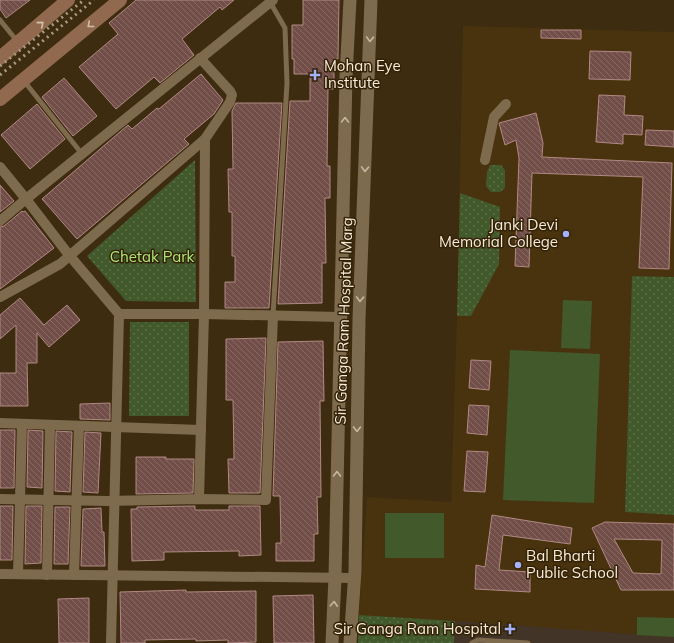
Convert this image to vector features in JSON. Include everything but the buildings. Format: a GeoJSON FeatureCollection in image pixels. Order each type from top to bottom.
{"type":"FeatureCollection","features":[{"type":"Feature","properties":{"kind":"main road"},"geometry":{"type":"LineString","coordinates":[[0,58],[68,0]]}},
{"type":"Feature","properties":{"kind":"main road"},"geometry":{"type":"LineString","coordinates":[[0,99],[120,0]]}},
{"type":"Feature","properties":{"kind":"street","name":"Sir Ganga Ram Hospital Marg"},"geometry":{"type":"LineString","coordinates":[[332,643],[335,577],[346,76],[350,0]]}},
{"type":"Feature","properties":{"kind":"street","name":"Sir Ganga Ram Hospital Marg"},"geometry":{"type":"LineString","coordinates":[[350,643],[354,578],[359,319],[371,0]]}},
{"type":"Feature","properties":{"kind":"street"},"geometry":{"type":"LineString","coordinates":[[0,221],[271,1]]}},
{"type":"Feature","properties":{"kind":"street"},"geometry":{"type":"LineString","coordinates":[[0,297],[60,264],[205,139],[230,102],[232,95],[200,58]]}},
{"type":"Feature","properties":{"kind":"street"},"geometry":{"type":"LineString","coordinates":[[485,160],[494,117],[506,104]]}},
{"type":"Feature","properties":{"kind":"street"},"geometry":{"type":"LineString","coordinates":[[199,499],[204,314],[205,139]]}},
{"type":"Feature","properties":{"kind":"street"},"geometry":{"type":"LineString","coordinates":[[0,167],[69,255],[119,314],[111,643]]}},
{"type":"Feature","properties":{"kind":"street"},"geometry":{"type":"LineString","coordinates":[[119,314],[273,315],[359,319]]}},
{"type":"Feature","properties":{"kind":"street"},"geometry":{"type":"LineString","coordinates":[[0,499],[266,500],[273,315]]}},
{"type":"Feature","properties":{"kind":"street"},"geometry":{"type":"LineString","coordinates":[[0,423],[201,430]]}},
{"type":"Feature","properties":{"kind":"street"},"geometry":{"type":"LineString","coordinates":[[18,574],[22,424]]}},
{"type":"Feature","properties":{"kind":"street"},"geometry":{"type":"LineString","coordinates":[[47,575],[50,425]]}},
{"type":"Feature","properties":{"kind":"street"},"geometry":{"type":"LineString","coordinates":[[74,575],[79,426]]}},
{"type":"Feature","properties":{"kind":"street"},"geometry":{"type":"LineString","coordinates":[[0,574],[354,578]]}},
{"type":"Feature","properties":{"kind":"lane"},"geometry":{"type":"LineString","coordinates":[[271,1],[285,28],[287,83],[273,315]]}},
{"type":"Feature","properties":{"kind":"lane"},"geometry":{"type":"LineString","coordinates":[[0,20],[19,42]]}},
{"type":"Feature","properties":{"kind":"lane"},"geometry":{"type":"LineString","coordinates":[[23,80],[82,154]]}},
{"type":"Feature","properties":{"kind":"lane"},"geometry":{"type":"LineString","coordinates":[[472,643],[478,640],[528,643]]}},
{"type":"Feature","properties":{"kind":"shaded area","name":"Janki Devi Memorial College"},"geometry":{"type":"Polygon","coordinates":[[[463,26],[674,32],[674,277],[632,276],[625,512],[674,515],[674,637],[359,615],[367,497],[451,502],[457,316],[463,26]]]}},
{"type":"Feature","properties":{"kind":"shaded area","name":"Sir Ganga Ram Hospital"},"geometry":{"type":"Polygon","coordinates":[[[455,621],[674,637],[674,643],[454,643],[455,621]]]}},
{"type":"Feature","properties":{"kind":"green space","name":"Chetak Park"},"geometry":{"type":"Polygon","coordinates":[[[195,160],[196,302],[126,301],[87,256],[195,160]]]}},
{"type":"Feature","properties":{"kind":"green space"},"geometry":{"type":"Polygon","coordinates":[[[490,165],[501,165],[505,170],[505,188],[500,192],[491,192],[486,186],[487,172],[490,165]]]}},
{"type":"Feature","properties":{"kind":"green space"},"geometry":{"type":"Polygon","coordinates":[[[460,193],[500,207],[499,264],[471,316],[457,316],[460,193]]]}},
{"type":"Feature","properties":{"kind":"green space"},"geometry":{"type":"Polygon","coordinates":[[[632,276],[674,277],[674,515],[625,512],[632,276]]]}},
{"type":"Feature","properties":{"kind":"green space"},"geometry":{"type":"Polygon","coordinates":[[[563,300],[592,301],[590,349],[561,348],[563,300]]]}},
{"type":"Feature","properties":{"kind":"green space"},"geometry":{"type":"Polygon","coordinates":[[[130,322],[189,322],[189,416],[129,416],[130,322]]]}},
{"type":"Feature","properties":{"kind":"green space"},"geometry":{"type":"Polygon","coordinates":[[[510,350],[600,354],[594,503],[503,500],[510,350]]]}},
{"type":"Feature","properties":{"kind":"green space"},"geometry":{"type":"Polygon","coordinates":[[[385,513],[444,513],[444,558],[385,558],[385,513]]]}},
{"type":"Feature","properties":{"kind":"green space"},"geometry":{"type":"Polygon","coordinates":[[[359,615],[455,621],[454,643],[358,643],[359,615]]]}},
{"type":"Feature","properties":{"kind":"green space"},"geometry":{"type":"Polygon","coordinates":[[[637,617],[674,618],[674,637],[637,635],[637,617]]]}},
{"type":"Feature","properties":{"kind":"railway"},"geometry":{"type":"LineString","coordinates":[[0,66],[84,0]]}},
{"type":"Feature","properties":{"kind":"railway"},"geometry":{"type":"LineString","coordinates":[[0,75],[94,0]]}},
{"type":"Feature","properties":{"kind":"place","name":"Mohan Eye Institute"},"geometry":{"type":"Point","coordinates":[315,75]}},
{"type":"Feature","properties":{"kind":"place","name":"Janki Devi Memorial College"},"geometry":{"type":"Point","coordinates":[566,234]}},
{"type":"Feature","properties":{"kind":"place","name":"Bal Bharti Public School"},"geometry":{"type":"Point","coordinates":[518,565]}},
{"type":"Feature","properties":{"kind":"place","name":"Sir Ganga Ram Hospital"},"geometry":{"type":"Point","coordinates":[510,629]}}]}
